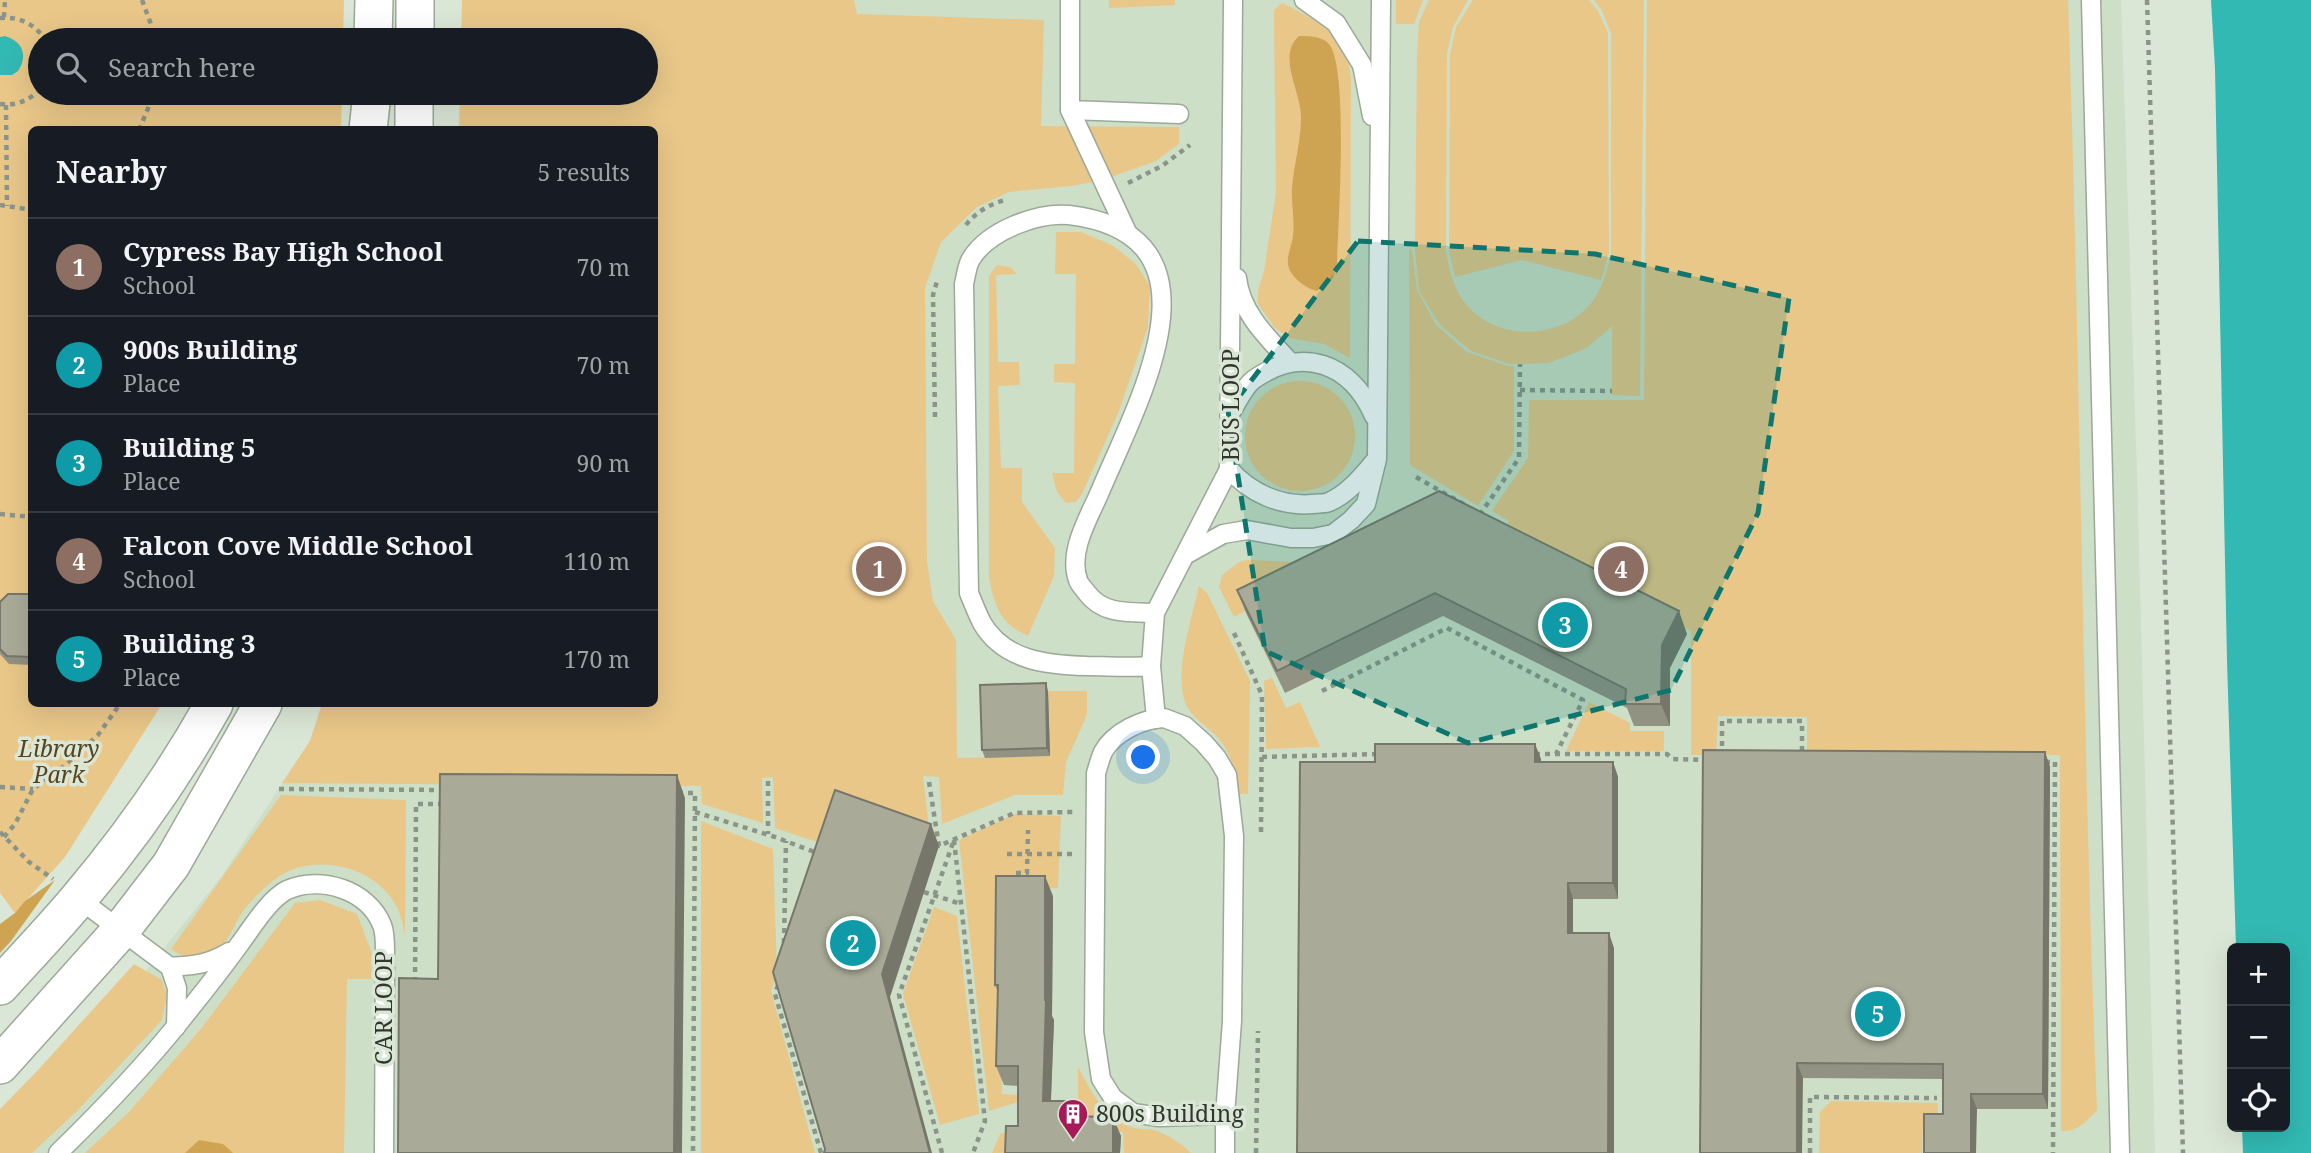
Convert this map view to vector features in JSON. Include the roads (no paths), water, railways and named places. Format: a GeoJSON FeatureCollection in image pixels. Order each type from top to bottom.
{"type":"FeatureCollection","features":[{"type":"Feature","properties":{"kind":"street"},"geometry":{"type":"LineString","coordinates":[[373,28],[374,0]]}},
{"type":"Feature","properties":{"kind":"street"},"geometry":{"type":"LineString","coordinates":[[415,0],[415,28]]}},
{"type":"Feature","properties":{"kind":"street"},"geometry":{"type":"LineString","coordinates":[[368,126],[371,105]]}},
{"type":"Feature","properties":{"kind":"street"},"geometry":{"type":"LineString","coordinates":[[414,105],[414,126]]}},
{"type":"Feature","properties":{"kind":"street"},"geometry":{"type":"LineString","coordinates":[[0,986],[69,891],[140,820],[212,707]]}},
{"type":"Feature","properties":{"kind":"street"},"geometry":{"type":"LineString","coordinates":[[0,1065],[121,930],[171,865],[260,707]]}},
{"type":"Feature","properties":{"kind":"lane"},"geometry":{"type":"LineString","coordinates":[[1070,0],[1070,110],[1127,232]]}},
{"type":"Feature","properties":{"kind":"lane","name":"BUS LOOP"},"geometry":{"type":"LineString","coordinates":[[1233,0],[1229,469],[1242,484],[1280,502],[1298,506],[1329,502],[1354,485],[1377,458]]}},
{"type":"Feature","properties":{"kind":"lane"},"geometry":{"type":"LineString","coordinates":[[1308,3],[1332,0]]}},
{"type":"Feature","properties":{"kind":"lane"},"geometry":{"type":"LineString","coordinates":[[1187,554],[1223,534],[1247,530],[1291,538],[1333,534],[1366,504],[1377,458],[1381,0]]}},
{"type":"Feature","properties":{"kind":"lane"},"geometry":{"type":"LineString","coordinates":[[2091,0],[2120,1153]]}},
{"type":"Feature","properties":{"kind":"lane"},"geometry":{"type":"LineString","coordinates":[[1308,3],[1336,23],[1362,65],[1380,150]]}},
{"type":"Feature","properties":{"kind":"lane"},"geometry":{"type":"LineString","coordinates":[[1070,110],[1179,114]]}},
{"type":"Feature","properties":{"kind":"lane"},"geometry":{"type":"LineString","coordinates":[[1152,666],[1060,666],[1027,660],[1002,644],[983,625],[969,593],[964,284],[970,260],[990,237],[1034,218],[1064,215],[1097,219],[1127,232],[1146,250],[1159,274],[1163,302],[1158,336],[1144,386],[1076,549],[1078,580],[1091,598],[1107,609],[1155,612]]}},
{"type":"Feature","properties":{"kind":"lane"},"geometry":{"type":"LineString","coordinates":[[1232,240],[1237,285],[1253,323],[1290,362]]}},
{"type":"Feature","properties":{"kind":"lane"},"geometry":{"type":"LineString","coordinates":[[1230,414],[1251,381],[1290,362],[1322,364],[1347,377],[1366,397],[1377,423]]}},
{"type":"Feature","properties":{"kind":"lane"},"geometry":{"type":"LineString","coordinates":[[1156,719],[1152,666],[1155,612],[1229,469]]}},
{"type":"Feature","properties":{"kind":"lane"},"geometry":{"type":"LineString","coordinates":[[1225,1115],[1159,1117],[1133,1113],[1113,1098],[1101,1079],[1094,1032],[1096,774],[1104,751],[1115,739],[1138,723],[1156,719],[1164,718],[1185,726],[1217,758],[1227,775],[1234,849],[1232,1021],[1225,1153]]}},
{"type":"Feature","properties":{"kind":"lane","name":"CAR LOOP"},"geometry":{"type":"LineString","coordinates":[[58,1153],[113,1101],[176,1027],[238,947],[259,915],[287,890],[316,884],[347,889],[368,904],[382,926],[386,951],[384,1153]]}},
{"type":"Feature","properties":{"kind":"lane"},"geometry":{"type":"LineString","coordinates":[[69,891],[170,967],[177,988],[176,1027]]}},
{"type":"Feature","properties":{"kind":"lane","name":"CAR LOOP"},"geometry":{"type":"LineString","coordinates":[[170,967],[202,965],[238,947]]}},
{"type":"Feature","properties":{"kind":"water"},"geometry":{"type":"Polygon","coordinates":[[[2211,0],[2311,0],[2311,1153],[2243,1153],[2242,1132],[2290,1132],[2290,943],[2236,943],[2227,661],[2215,69],[2211,0]]]}},
{"type":"Feature","properties":{"kind":"water"},"geometry":{"type":"Polygon","coordinates":[[[5,36],[20,45],[23,54],[18,71],[12,75],[0,75],[0,37],[5,36]]]}},
{"type":"Feature","properties":{"kind":"place","name":"Cypress Bay High School"},"geometry":{"type":"Point","coordinates":[879,569]}},
{"type":"Feature","properties":{"kind":"place","name":"Falcon Cove Middle School"},"geometry":{"type":"Point","coordinates":[1621,569]}},
{"type":"Feature","properties":{"kind":"place","name":"Building 5"},"geometry":{"type":"Point","coordinates":[1565,625]}},
{"type":"Feature","properties":{"kind":"place","name":"900s Building"},"geometry":{"type":"Point","coordinates":[853,943]}},
{"type":"Feature","properties":{"kind":"place","name":"Building 3"},"geometry":{"type":"Point","coordinates":[1878,1014]}},
{"type":"Feature","properties":{"kind":"place","name":"800s Building"},"geometry":{"type":"Point","coordinates":[1073,1141]}},
{"type":"Feature","properties":{"kind":"park label","name":"Library Park"},"geometry":{"type":"Point","coordinates":[59,762]}}]}
